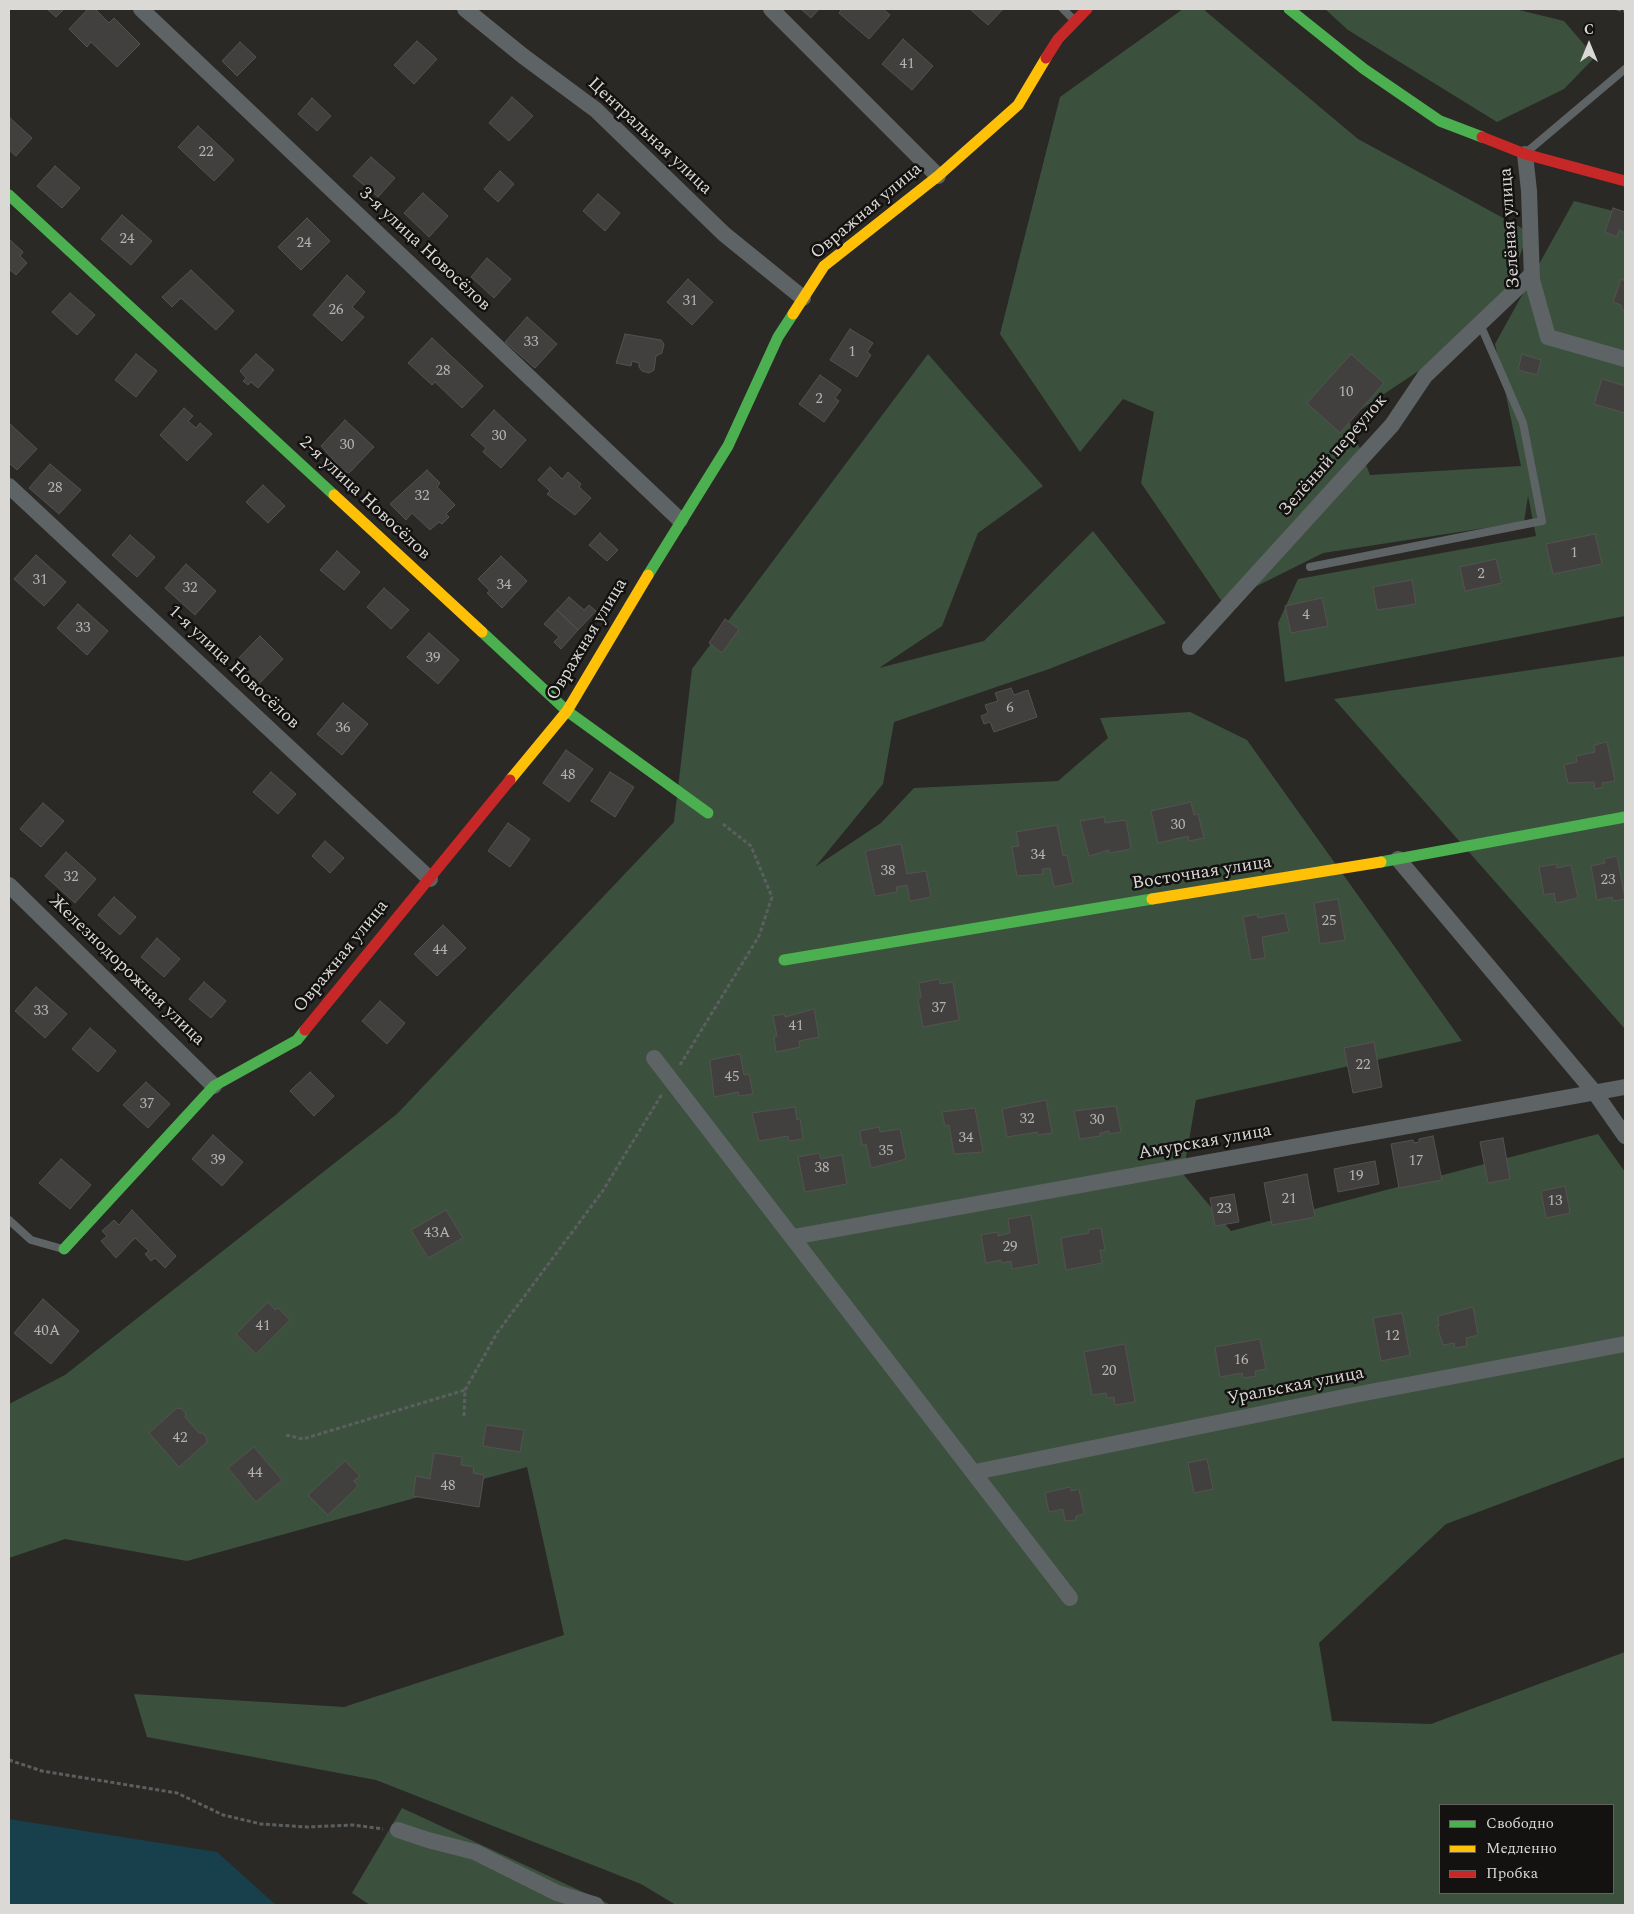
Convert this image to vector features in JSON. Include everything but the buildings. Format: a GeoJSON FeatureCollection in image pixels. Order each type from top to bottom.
{"type":"FeatureCollection","features":[{"type":"Feature","properties":{"kind":"street","name":"3-я улица Новосёлов"},"geometry":{"type":"LineString","coordinates":[[141,9],[680,520]]}},
{"type":"Feature","properties":{"kind":"street","name":"Центральная улица"},"geometry":{"type":"LineString","coordinates":[[465,9],[523,56],[596,110],[724,234],[803,298]]}},
{"type":"Feature","properties":{"kind":"street"},"geometry":{"type":"LineString","coordinates":[[771,9],[938,176]]}},
{"type":"Feature","properties":{"kind":"street","name":"Овражная улица"},"geometry":{"type":"LineString","coordinates":[[64,1249],[214,1086],[297,1040],[430,879],[567,711],[680,520],[728,446],[778,337],[824,266],[938,176],[1018,105],[1058,39],[1087,9]]}},
{"type":"Feature","properties":{"kind":"street"},"geometry":{"type":"LineString","coordinates":[[1289,9],[1364,69],[1440,122],[1525,154],[1625,181]]}},
{"type":"Feature","properties":{"kind":"street","name":"Зелёная улица"},"geometry":{"type":"LineString","coordinates":[[1525,154],[1529,191],[1532,274],[1548,337],[1625,359]]}},
{"type":"Feature","properties":{"kind":"street","name":"2-я улица Новосёлов"},"geometry":{"type":"LineString","coordinates":[[9,195],[567,711],[708,813]]}},
{"type":"Feature","properties":{"kind":"street","name":"Зелёный переулок"},"geometry":{"type":"LineString","coordinates":[[1190,647],[1392,425],[1425,376],[1532,274]]}},
{"type":"Feature","properties":{"kind":"street","name":"1-я улица Новосёлов"},"geometry":{"type":"LineString","coordinates":[[9,486],[430,879]]}},
{"type":"Feature","properties":{"kind":"street","name":"Восточная улица"},"geometry":{"type":"LineString","coordinates":[[784,960],[1398,860],[1625,817]]}},
{"type":"Feature","properties":{"kind":"street"},"geometry":{"type":"LineString","coordinates":[[1398,860],[1595,1093],[1625,1136]]}},
{"type":"Feature","properties":{"kind":"street","name":"Железнодорожная улица"},"geometry":{"type":"LineString","coordinates":[[9,885],[214,1086]]}},
{"type":"Feature","properties":{"kind":"street"},"geometry":{"type":"LineString","coordinates":[[654,1058],[1070,1598]]}},
{"type":"Feature","properties":{"kind":"street","name":"Амурская улица"},"geometry":{"type":"LineString","coordinates":[[792,1237],[1625,1087]]}},
{"type":"Feature","properties":{"kind":"street","name":"Уральская улица"},"geometry":{"type":"LineString","coordinates":[[974,1472],[1354,1395],[1625,1344]]}},
{"type":"Feature","properties":{"kind":"street"},"geometry":{"type":"LineString","coordinates":[[398,1830],[475,1852],[556,1892],[596,1905]]}},
{"type":"Feature","properties":{"kind":"lane"},"geometry":{"type":"LineString","coordinates":[[1063,9],[1076,22]]}},
{"type":"Feature","properties":{"kind":"lane"},"geometry":{"type":"LineString","coordinates":[[1525,154],[1625,69]]}},
{"type":"Feature","properties":{"kind":"lane"},"geometry":{"type":"LineString","coordinates":[[1310,567],[1542,521],[1523,423],[1480,324]]}},
{"type":"Feature","properties":{"kind":"lane"},"geometry":{"type":"LineString","coordinates":[[9,1220],[31,1240],[64,1249]]}},
{"type":"Feature","properties":{"kind":"path"},"geometry":{"type":"LineString","coordinates":[[1617,9],[1625,11]]}},
{"type":"Feature","properties":{"kind":"path"},"geometry":{"type":"LineString","coordinates":[[678,1068],[759,936],[772,897],[751,846],[708,813]]}},
{"type":"Feature","properties":{"kind":"path"},"geometry":{"type":"LineString","coordinates":[[464,1416],[465,1390],[497,1333],[602,1192],[663,1093]]}},
{"type":"Feature","properties":{"kind":"path"},"geometry":{"type":"LineString","coordinates":[[286,1435],[303,1439],[465,1390]]}},
{"type":"Feature","properties":{"kind":"path"},"geometry":{"type":"LineString","coordinates":[[9,1760],[42,1771],[177,1792],[223,1815],[261,1824],[307,1827],[353,1825],[398,1830]]}},
{"type":"Feature","properties":{"kind":"green space"},"geometry":{"type":"Polygon","coordinates":[[[1183,9],[1203,9],[1358,139],[1529,232],[1495,320],[1348,418],[1370,475],[1521,466],[1495,344],[1574,201],[1625,214],[1625,616],[1285,682],[1278,623],[1298,579],[1536,536],[1528,496],[1524,522],[1323,553],[1223,603],[1141,483],[1154,412],[1123,399],[1080,452],[1000,334],[1060,97],[1183,9]]]}},
{"type":"Feature","properties":{"kind":"green space"},"geometry":{"type":"Polygon","coordinates":[[[1325,9],[1515,9],[1564,21],[1595,57],[1564,89],[1497,122],[1348,30],[1325,9]]]}},
{"type":"Feature","properties":{"kind":"green space"},"geometry":{"type":"Polygon","coordinates":[[[928,354],[1043,486],[978,533],[942,626],[879,668],[984,641],[1093,531],[1166,623],[1049,669],[894,722],[883,784],[815,867],[881,823],[914,788],[1058,781],[1108,738],[1100,718],[1190,712],[1247,740],[1462,1041],[1196,1100],[1183,1174],[1231,1231],[1598,1134],[1625,1172],[1625,1457],[1446,1524],[1319,1643],[1332,1721],[1431,1724],[1625,1652],[1625,1905],[676,1905],[641,1884],[376,1780],[147,1737],[134,1694],[344,1707],[564,1635],[527,1467],[187,1561],[65,1539],[9,1558],[9,1404],[65,1375],[397,1114],[674,822],[692,669],[928,354]]]}},
{"type":"Feature","properties":{"kind":"green space"},"geometry":{"type":"Polygon","coordinates":[[[1625,656],[1625,1029],[1334,699],[1625,656]]]}},
{"type":"Feature","properties":{"kind":"green space"},"geometry":{"type":"Polygon","coordinates":[[[402,1808],[611,1905],[370,1905],[352,1893],[402,1808]]]}},
{"type":"Feature","properties":{"kind":"water"},"geometry":{"type":"Polygon","coordinates":[[[9,1819],[217,1852],[276,1905],[9,1905],[9,1819]]]}},
{"type":"Feature","properties":{"kind":"traffic: fast"},"geometry":{"type":"LineString","coordinates":[[1289,9],[1364,69],[1440,121],[1482,137]]}},
{"type":"Feature","properties":{"kind":"traffic: fast"},"geometry":{"type":"LineString","coordinates":[[9,195],[334,495]]}},
{"type":"Feature","properties":{"kind":"traffic: fast"},"geometry":{"type":"LineString","coordinates":[[648,575],[728,446],[778,337],[793,314]]}},
{"type":"Feature","properties":{"kind":"traffic: fast"},"geometry":{"type":"LineString","coordinates":[[482,632],[567,711],[708,813]]}},
{"type":"Feature","properties":{"kind":"traffic: fast"},"geometry":{"type":"LineString","coordinates":[[1381,862],[1625,817]]}},
{"type":"Feature","properties":{"kind":"traffic: fast"},"geometry":{"type":"LineString","coordinates":[[784,960],[1152,899]]}},
{"type":"Feature","properties":{"kind":"traffic: fast"},"geometry":{"type":"LineString","coordinates":[[64,1249],[214,1086],[297,1040],[305,1030]]}},
{"type":"Feature","properties":{"kind":"traffic: slow"},"geometry":{"type":"LineString","coordinates":[[793,314],[824,266],[938,176],[1018,105],[1046,58]]}},
{"type":"Feature","properties":{"kind":"traffic: slow"},"geometry":{"type":"LineString","coordinates":[[334,495],[482,632]]}},
{"type":"Feature","properties":{"kind":"traffic: slow"},"geometry":{"type":"LineString","coordinates":[[510,780],[567,711],[648,575]]}},
{"type":"Feature","properties":{"kind":"traffic: slow"},"geometry":{"type":"LineString","coordinates":[[1152,899],[1381,862]]}},
{"type":"Feature","properties":{"kind":"traffic: jam"},"geometry":{"type":"LineString","coordinates":[[1046,58],[1058,39],[1087,9]]}},
{"type":"Feature","properties":{"kind":"traffic: jam"},"geometry":{"type":"LineString","coordinates":[[1482,137],[1525,154],[1625,181]]}},
{"type":"Feature","properties":{"kind":"traffic: jam"},"geometry":{"type":"LineString","coordinates":[[305,1030],[510,780]]}}]}
